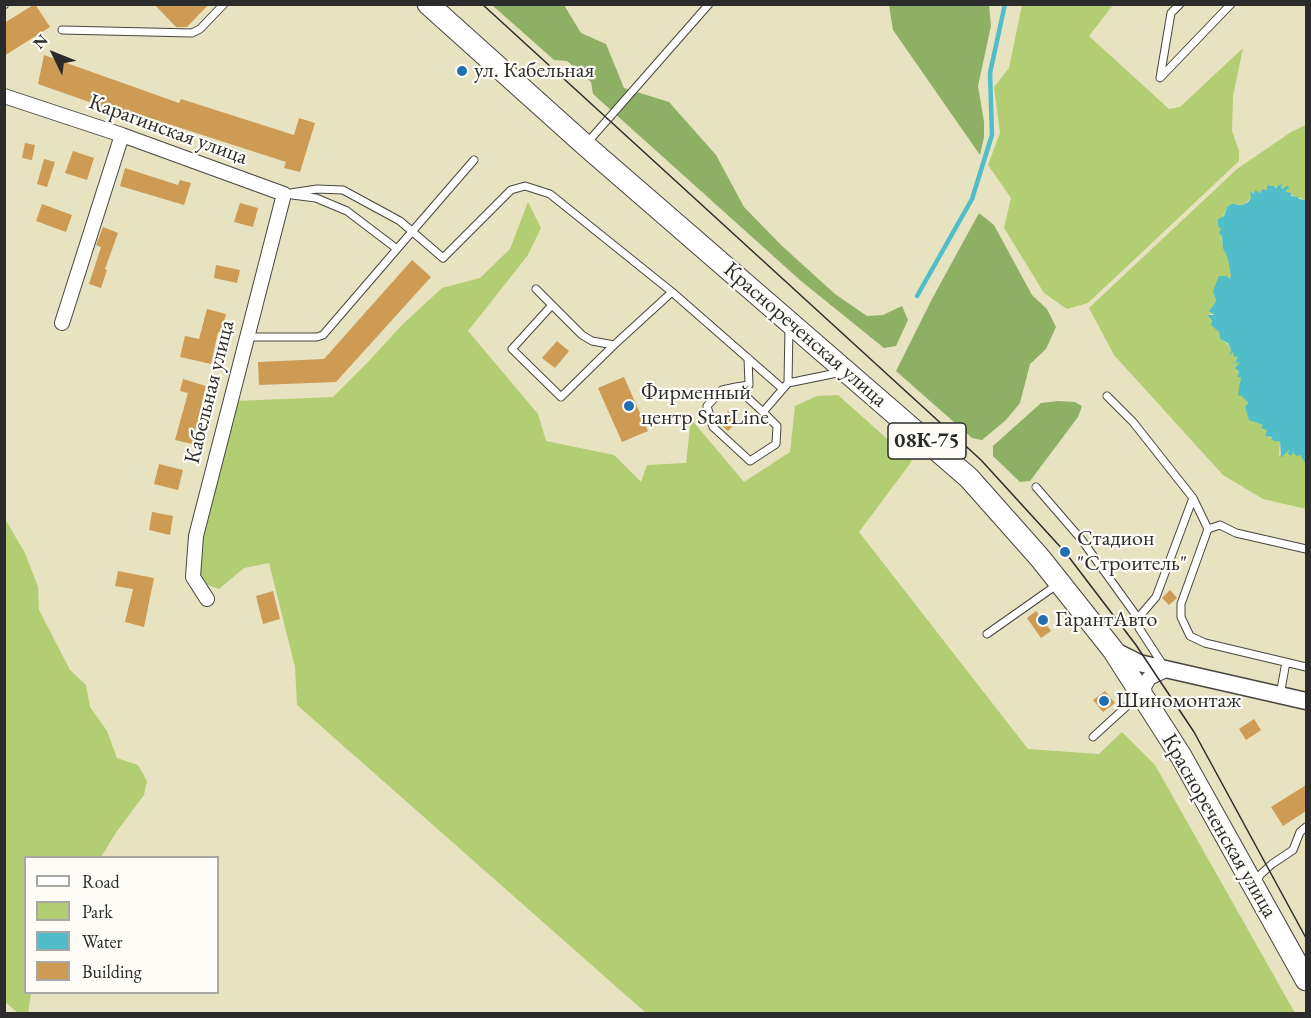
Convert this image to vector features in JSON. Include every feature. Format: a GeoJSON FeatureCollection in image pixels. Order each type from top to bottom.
{"type":"FeatureCollection","features":[{"type":"Feature","properties":{"kind":"main road","name":"Краснореченская улица"},"geometry":{"type":"LineString","coordinates":[[428,4],[585,145],[969,478],[1060,582],[1113,650],[1251,871],[1306,980]]}},
{"type":"Feature","properties":{"kind":"street","name":"Карагинская улица"},"geometry":{"type":"LineString","coordinates":[[4,96],[122,135],[284,194]]}},
{"type":"Feature","properties":{"kind":"street"},"geometry":{"type":"LineString","coordinates":[[62,323],[122,135]]}},
{"type":"Feature","properties":{"kind":"street","name":"Кабельная улица"},"geometry":{"type":"LineString","coordinates":[[207,599],[192,577],[196,536],[284,194]]}},
{"type":"Feature","properties":{"kind":"street"},"geometry":{"type":"LineString","coordinates":[[1113,650],[1139,663],[1306,701]]}},
{"type":"Feature","properties":{"kind":"street"},"geometry":{"type":"LineString","coordinates":[[1143,696],[1144,687],[1149,678],[1166,670]]}},
{"type":"Feature","properties":{"kind":"lane"},"geometry":{"type":"LineString","coordinates":[[62,30],[192,33],[200,29],[224,4]]}},
{"type":"Feature","properties":{"kind":"lane"},"geometry":{"type":"LineString","coordinates":[[585,145],[709,4]]}},
{"type":"Feature","properties":{"kind":"lane"},"geometry":{"type":"LineString","coordinates":[[1180,4],[1171,13],[1160,78],[1231,4]]}},
{"type":"Feature","properties":{"kind":"lane"},"geometry":{"type":"LineString","coordinates":[[246,337],[317,338],[323,335],[474,160]]}},
{"type":"Feature","properties":{"kind":"lane"},"geometry":{"type":"LineString","coordinates":[[284,194],[317,189],[343,190],[400,221],[443,258],[511,190],[525,186],[550,194],[672,292],[748,358],[786,386]]}},
{"type":"Feature","properties":{"kind":"lane"},"geometry":{"type":"LineString","coordinates":[[284,194],[316,198],[347,211],[397,249]]}},
{"type":"Feature","properties":{"kind":"lane"},"geometry":{"type":"LineString","coordinates":[[536,289],[582,335],[592,341],[614,345]]}},
{"type":"Feature","properties":{"kind":"lane"},"geometry":{"type":"LineString","coordinates":[[552,305],[512,349],[561,397],[672,292]]}},
{"type":"Feature","properties":{"kind":"lane"},"geometry":{"type":"LineString","coordinates":[[786,386],[789,321]]}},
{"type":"Feature","properties":{"kind":"lane"},"geometry":{"type":"LineString","coordinates":[[736,387],[777,426],[776,444],[750,461],[712,427],[707,413],[707,406],[722,390],[736,387],[749,385],[748,358]]}},
{"type":"Feature","properties":{"kind":"lane"},"geometry":{"type":"LineString","coordinates":[[763,412],[786,386],[848,371]]}},
{"type":"Feature","properties":{"kind":"lane"},"geometry":{"type":"LineString","coordinates":[[1107,396],[1133,422],[1193,498],[1208,529],[1181,604],[1181,617],[1190,636],[1205,643],[1306,667]]}},
{"type":"Feature","properties":{"kind":"lane"},"geometry":{"type":"LineString","coordinates":[[1036,487],[1081,538],[1138,618],[1139,628],[1166,670]]}},
{"type":"Feature","properties":{"kind":"lane"},"geometry":{"type":"LineString","coordinates":[[1138,618],[1156,597],[1193,498]]}},
{"type":"Feature","properties":{"kind":"lane"},"geometry":{"type":"LineString","coordinates":[[1208,529],[1220,525],[1236,533],[1306,549]]}},
{"type":"Feature","properties":{"kind":"lane"},"geometry":{"type":"LineString","coordinates":[[987,633],[1060,582]]}},
{"type":"Feature","properties":{"kind":"lane"},"geometry":{"type":"LineString","coordinates":[[1280,695],[1286,662]]}},
{"type":"Feature","properties":{"kind":"lane"},"geometry":{"type":"LineString","coordinates":[[1093,737],[1143,696]]}},
{"type":"Feature","properties":{"kind":"lane"},"geometry":{"type":"LineString","coordinates":[[1251,871],[1260,875],[1293,850],[1300,832],[1306,827]]}},
{"type":"Feature","properties":{"kind":"lane"},"geometry":{"type":"LineString","coordinates":[[1251,871],[1272,864]]}},
{"type":"Feature","properties":{"kind":"green space"},"geometry":{"type":"Polygon","coordinates":[[[492,5],[564,5],[581,33],[606,44],[624,88],[669,102],[716,155],[744,207],[781,245],[835,294],[867,316],[883,315],[902,306],[908,320],[896,346],[884,348],[801,281],[593,94],[591,82],[567,61],[554,60],[492,5]]]}},
{"type":"Feature","properties":{"kind":"green space"},"geometry":{"type":"Polygon","coordinates":[[[889,5],[989,5],[991,26],[978,86],[984,122],[984,137],[980,155],[893,30],[889,5]]]}},
{"type":"Feature","properties":{"kind":"green space"},"geometry":{"type":"Polygon","coordinates":[[[1022,5],[1113,5],[1089,36],[1169,109],[1180,107],[1243,48],[1233,96],[1232,131],[1239,151],[1239,161],[1088,303],[1067,309],[1044,293],[1004,228],[1011,198],[988,165],[1000,133],[994,87],[1009,68],[1022,5]]]}},
{"type":"Feature","properties":{"kind":"green space"},"geometry":{"type":"Polygon","coordinates":[[[1306,125],[1306,200],[1285,191],[1287,187],[1282,189],[1269,186],[1267,190],[1260,193],[1255,192],[1254,194],[1251,191],[1251,198],[1243,205],[1227,207],[1220,223],[1222,242],[1231,267],[1231,276],[1229,279],[1219,277],[1214,296],[1216,301],[1210,309],[1213,316],[1212,314],[1207,315],[1219,332],[1220,339],[1227,343],[1237,355],[1236,362],[1241,362],[1236,369],[1241,376],[1240,390],[1254,422],[1263,425],[1261,428],[1267,429],[1266,436],[1280,441],[1279,456],[1289,450],[1294,451],[1306,464],[1306,509],[1263,499],[1223,475],[1114,355],[1089,308],[1237,169],[1291,132],[1306,125]]]}},
{"type":"Feature","properties":{"kind":"green space"},"geometry":{"type":"Polygon","coordinates":[[[528,202],[541,228],[528,255],[468,331],[538,414],[546,441],[614,455],[641,482],[647,465],[686,463],[691,419],[744,482],[790,452],[795,406],[817,396],[838,395],[912,461],[859,532],[1028,749],[1099,754],[1122,732],[1155,765],[1295,1013],[646,1013],[297,705],[295,667],[269,563],[244,568],[219,589],[205,584],[198,573],[201,534],[235,401],[333,397],[402,325],[442,288],[480,278],[510,249],[528,202]]]}},
{"type":"Feature","properties":{"kind":"green space"},"geometry":{"type":"Polygon","coordinates":[[[979,213],[994,225],[1032,295],[1047,309],[1056,327],[1046,349],[1030,364],[1020,403],[1006,420],[982,440],[972,438],[896,371],[979,213]]]}},
{"type":"Feature","properties":{"kind":"green space"},"geometry":{"type":"Polygon","coordinates":[[[1075,402],[1082,406],[1078,417],[1030,481],[1020,482],[993,456],[993,446],[1041,403],[1075,402]]]}},
{"type":"Feature","properties":{"kind":"green space"},"geometry":{"type":"Polygon","coordinates":[[[5,519],[25,553],[38,587],[39,610],[70,670],[86,685],[90,707],[107,731],[117,758],[138,765],[147,781],[144,795],[102,856],[24,856],[24,994],[31,994],[28,1014],[18,1013],[4,1001],[5,519]]]}},
{"type":"Feature","properties":{"kind":"water"},"geometry":{"type":"Polygon","coordinates":[[[1269,184],[1276,188],[1283,184],[1282,189],[1288,185],[1289,189],[1286,192],[1291,193],[1291,196],[1306,200],[1306,464],[1300,455],[1294,454],[1294,451],[1291,456],[1288,454],[1289,450],[1281,458],[1280,441],[1265,436],[1267,430],[1261,428],[1263,425],[1249,420],[1245,407],[1248,403],[1238,395],[1241,377],[1237,377],[1239,372],[1235,368],[1240,362],[1231,364],[1236,362],[1237,356],[1234,357],[1233,352],[1230,355],[1231,350],[1228,343],[1220,339],[1219,332],[1211,325],[1212,321],[1207,315],[1214,315],[1209,311],[1216,301],[1213,291],[1219,276],[1227,276],[1229,279],[1231,276],[1219,232],[1221,229],[1218,226],[1218,219],[1224,216],[1227,207],[1232,204],[1243,205],[1248,202],[1251,198],[1250,191],[1254,194],[1255,190],[1260,193],[1263,189],[1267,190],[1269,184]]]}},
{"type":"Feature","properties":{"kind":"building"},"geometry":{"type":"Polygon","coordinates":[[[35,4],[50,27],[4,56],[4,23],[35,4]]]}},
{"type":"Feature","properties":{"kind":"building"},"geometry":{"type":"Polygon","coordinates":[[[154,4],[209,4],[187,27],[176,27],[154,4]]]}},
{"type":"Feature","properties":{"kind":"building"},"geometry":{"type":"Polygon","coordinates":[[[44,55],[179,103],[181,99],[294,135],[299,118],[315,123],[300,172],[284,168],[286,162],[153,119],[152,124],[38,84],[44,55]]]}},
{"type":"Feature","properties":{"kind":"building"},"geometry":{"type":"Polygon","coordinates":[[[25,143],[35,145],[32,160],[22,158],[25,143]]]}},
{"type":"Feature","properties":{"kind":"building"},"geometry":{"type":"Polygon","coordinates":[[[73,151],[94,158],[87,180],[65,173],[73,151]]]}},
{"type":"Feature","properties":{"kind":"building"},"geometry":{"type":"Polygon","coordinates":[[[44,159],[55,162],[47,187],[37,184],[44,159]]]}},
{"type":"Feature","properties":{"kind":"building"},"geometry":{"type":"Polygon","coordinates":[[[125,168],[178,185],[180,180],[191,183],[184,205],[120,186],[125,168]]]}},
{"type":"Feature","properties":{"kind":"building"},"geometry":{"type":"Polygon","coordinates":[[[240,203],[258,208],[253,227],[234,222],[240,203]]]}},
{"type":"Feature","properties":{"kind":"building"},"geometry":{"type":"Polygon","coordinates":[[[42,204],[72,215],[66,232],[36,221],[42,204]]]}},
{"type":"Feature","properties":{"kind":"building"},"geometry":{"type":"Polygon","coordinates":[[[103,227],[118,233],[101,288],[89,284],[101,247],[96,245],[103,227]]]}},
{"type":"Feature","properties":{"kind":"building"},"geometry":{"type":"Polygon","coordinates":[[[412,260],[431,277],[336,382],[259,385],[258,362],[324,359],[412,260]]]}},
{"type":"Feature","properties":{"kind":"building"},"geometry":{"type":"Polygon","coordinates":[[[216,265],[240,270],[237,283],[214,278],[216,265]]]}},
{"type":"Feature","properties":{"kind":"building"},"geometry":{"type":"Polygon","coordinates":[[[207,309],[226,314],[221,333],[218,332],[211,364],[180,357],[185,336],[199,339],[207,309]]]}},
{"type":"Feature","properties":{"kind":"building"},"geometry":{"type":"Polygon","coordinates":[[[557,341],[569,351],[555,368],[542,358],[557,341]]]}},
{"type":"Feature","properties":{"kind":"building"},"geometry":{"type":"Polygon","coordinates":[[[624,377],[648,431],[622,442],[598,388],[624,377]]]}},
{"type":"Feature","properties":{"kind":"building"},"geometry":{"type":"Polygon","coordinates":[[[183,379],[206,386],[192,444],[175,440],[188,393],[180,391],[183,379]]]}},
{"type":"Feature","properties":{"kind":"building"},"geometry":{"type":"Polygon","coordinates":[[[728,411],[738,421],[728,431],[718,422],[728,411]]]}},
{"type":"Feature","properties":{"kind":"building"},"geometry":{"type":"Polygon","coordinates":[[[159,464],[183,470],[178,490],[154,484],[159,464]]]}},
{"type":"Feature","properties":{"kind":"building"},"geometry":{"type":"Polygon","coordinates":[[[152,512],[173,516],[170,535],[149,530],[152,512]]]}},
{"type":"Feature","properties":{"kind":"building"},"geometry":{"type":"Polygon","coordinates":[[[118,571],[154,578],[144,627],[125,622],[133,589],[115,586],[118,571]]]}},
{"type":"Feature","properties":{"kind":"building"},"geometry":{"type":"Polygon","coordinates":[[[1170,590],[1177,598],[1169,605],[1162,598],[1170,590]]]}},
{"type":"Feature","properties":{"kind":"building"},"geometry":{"type":"Polygon","coordinates":[[[273,591],[280,619],[263,624],[256,596],[273,591]]]}},
{"type":"Feature","properties":{"kind":"building"},"geometry":{"type":"Polygon","coordinates":[[[1036,611],[1051,631],[1041,638],[1027,618],[1036,611]]]}},
{"type":"Feature","properties":{"kind":"building","name":"Шиномонтаж"},"geometry":{"type":"Polygon","coordinates":[[[1105,691],[1115,703],[1103,712],[1093,700],[1105,691]]]}},
{"type":"Feature","properties":{"kind":"building"},"geometry":{"type":"Polygon","coordinates":[[[1254,719],[1261,730],[1246,740],[1239,729],[1254,719]]]}},
{"type":"Feature","properties":{"kind":"building"},"geometry":{"type":"Polygon","coordinates":[[[1306,785],[1306,811],[1283,826],[1271,807],[1306,785]]]}},
{"type":"Feature","properties":{"kind":"waterway"},"geometry":{"type":"LineString","coordinates":[[917,296],[972,199],[992,135],[990,73],[1005,4]]}},
{"type":"Feature","properties":{"kind":"tram line"},"geometry":{"type":"LineString","coordinates":[[482,4],[981,460],[1065,552],[1136,645],[1194,732],[1306,938]]}},
{"type":"Feature","properties":{"kind":"place","name":"ул. Кабельная"},"geometry":{"type":"Point","coordinates":[462,71]}},
{"type":"Feature","properties":{"kind":"place","name":"Фирменный центр StarLine"},"geometry":{"type":"Point","coordinates":[629,406]}},
{"type":"Feature","properties":{"kind":"place","name":"Стадион \"Строитель\""},"geometry":{"type":"Point","coordinates":[1065,552]}},
{"type":"Feature","properties":{"kind":"place","name":"ГарантАвто"},"geometry":{"type":"Point","coordinates":[1043,620]}},
{"type":"Feature","properties":{"kind":"place","name":"Шиномонтаж"},"geometry":{"type":"Point","coordinates":[1104,701]}}]}
